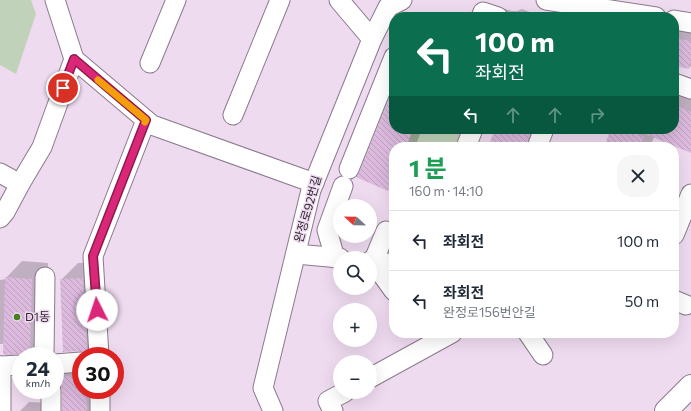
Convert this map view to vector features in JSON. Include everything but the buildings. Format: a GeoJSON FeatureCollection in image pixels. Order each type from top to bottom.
{"type":"FeatureCollection","features":[{"type":"Feature","properties":{"kind":"main road"},"geometry":{"type":"LineString","coordinates":[[666,411],[691,386]]}},
{"type":"Feature","properties":{"kind":"street"},"geometry":{"type":"LineString","coordinates":[[54,0],[74,59],[149,122],[314,183]]}},
{"type":"Feature","properties":{"kind":"street"},"geometry":{"type":"LineString","coordinates":[[150,62],[176,0]]}},
{"type":"Feature","properties":{"kind":"street"},"geometry":{"type":"LineString","coordinates":[[233,115],[280,0]]}},
{"type":"Feature","properties":{"kind":"street"},"geometry":{"type":"LineString","coordinates":[[339,0],[372,39]]}},
{"type":"Feature","properties":{"kind":"street","name":"완정로92번길"},"geometry":{"type":"LineString","coordinates":[[273,411],[263,388],[311,190],[372,39],[388,7],[402,0]]}},
{"type":"Feature","properties":{"kind":"street"},"geometry":{"type":"LineString","coordinates":[[546,0],[622,6],[641,12]]}},
{"type":"Feature","properties":{"kind":"street"},"geometry":{"type":"LineString","coordinates":[[679,21],[691,23]]}},
{"type":"Feature","properties":{"kind":"street"},"geometry":{"type":"LineString","coordinates":[[0,218],[5,212],[42,147],[74,59]]}},
{"type":"Feature","properties":{"kind":"street"},"geometry":{"type":"LineString","coordinates":[[334,251],[327,230],[389,70]]}},
{"type":"Feature","properties":{"kind":"street"},"geometry":{"type":"LineString","coordinates":[[679,85],[691,89]]}},
{"type":"Feature","properties":{"kind":"street"},"geometry":{"type":"LineString","coordinates":[[98,347],[93,256],[149,122]]}},
{"type":"Feature","properties":{"kind":"street"},"geometry":{"type":"LineString","coordinates":[[0,173],[20,184]]}},
{"type":"Feature","properties":{"kind":"street"},"geometry":{"type":"LineString","coordinates":[[679,223],[691,194]]}},
{"type":"Feature","properties":{"kind":"street"},"geometry":{"type":"LineString","coordinates":[[377,251],[386,231]]}},
{"type":"Feature","properties":{"kind":"street"},"geometry":{"type":"LineString","coordinates":[[296,254],[333,258]]}},
{"type":"Feature","properties":{"kind":"street"},"geometry":{"type":"LineString","coordinates":[[377,262],[389,263]]}},
{"type":"Feature","properties":{"kind":"street"},"geometry":{"type":"LineString","coordinates":[[377,268],[389,284]]}},
{"type":"Feature","properties":{"kind":"street"},"geometry":{"type":"LineString","coordinates":[[44,347],[45,277]]}},
{"type":"Feature","properties":{"kind":"street"},"geometry":{"type":"LineString","coordinates":[[377,374],[443,338]]}},
{"type":"Feature","properties":{"kind":"street"},"geometry":{"type":"LineString","coordinates":[[531,338],[542,354]]}},
{"type":"Feature","properties":{"kind":"street"},"geometry":{"type":"LineString","coordinates":[[2,411],[0,366],[12,365]]}},
{"type":"Feature","properties":{"kind":"street"},"geometry":{"type":"LineString","coordinates":[[333,398],[328,401],[334,411]]}},
{"type":"Feature","properties":{"kind":"street"},"geometry":{"type":"LineString","coordinates":[[51,399],[51,411]]}},
{"type":"Feature","properties":{"kind":"street"},"geometry":{"type":"LineString","coordinates":[[100,399],[100,411]]}},
{"type":"Feature","properties":{"kind":"green space"},"geometry":{"type":"Polygon","coordinates":[[[0,0],[31,0],[36,14],[16,74],[0,65],[0,0]]]}},
{"type":"Feature","properties":{"kind":"green space"},"geometry":{"type":"Polygon","coordinates":[[[411,134],[471,134],[468,142],[408,142],[411,134]]]}},
{"type":"Feature","properties":{"kind":"slow traffic"},"geometry":{"type":"LineString","coordinates":[[98,80],[146,120],[145,122]]}},
{"type":"Feature","properties":{"kind":"place","name":"D1동"},"geometry":{"type":"Point","coordinates":[17,317]}},
{"type":"Feature","properties":{"kind":"route"},"geometry":{"type":"LineString","coordinates":[[63,88],[74,59],[146,120],[93,256],[97,310]]}}]}
